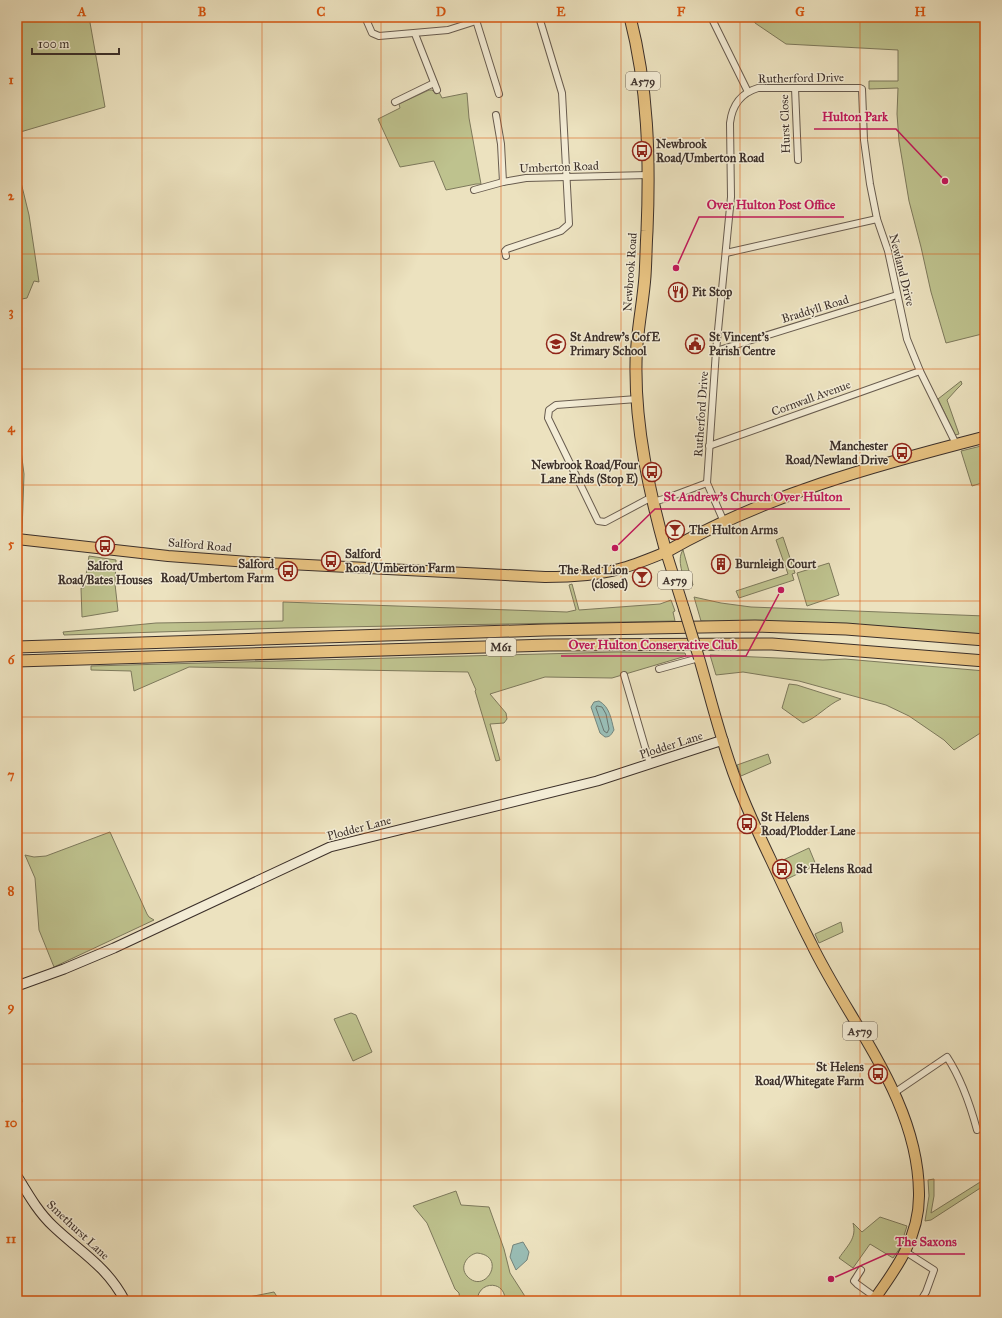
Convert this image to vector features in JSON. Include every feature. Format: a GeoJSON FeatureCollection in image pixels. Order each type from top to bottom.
{"type":"FeatureCollection","features":[{"type":"Feature","properties":{"kind":"highway","name":"Newbrook Road"},"geometry":{"type":"LineString","coordinates":[[630,17],[642,73],[645,101],[648,175],[645,276],[636,350],[637,399],[643,451],[666,552]]}},
{"type":"Feature","properties":{"kind":"highway"},"geometry":{"type":"LineString","coordinates":[[666,552],[692,536],[774,501],[900,459],[985,437]]}},
{"type":"Feature","properties":{"kind":"highway","name":"M61"},"geometry":{"type":"LineString","coordinates":[[17,647],[520,631],[755,626],[846,629],[985,640]]}},
{"type":"Feature","properties":{"kind":"highway","name":"M61"},"geometry":{"type":"LineString","coordinates":[[17,661],[549,645],[772,644],[985,661]]}},
{"type":"Feature","properties":{"kind":"main road","name":"Salford Road"},"geometry":{"type":"LineString","coordinates":[[17,540],[168,556],[249,562],[545,577],[571,577],[610,572],[666,552]]}},
{"type":"Feature","properties":{"kind":"main road","name":"A579"},"geometry":{"type":"LineString","coordinates":[[666,552],[684,609],[697,660],[736,782],[809,940],[880,1065],[894,1093],[909,1130],[919,1181],[919,1210],[906,1252],[898,1266],[874,1299]]}},
{"type":"Feature","properties":{"kind":"main road","name":"Plodder Lane"},"geometry":{"type":"LineString","coordinates":[[17,986],[58,972],[114,948],[330,847],[602,780],[723,740]]}},
{"type":"Feature","properties":{"kind":"main road","name":"Smethurst Lane"},"geometry":{"type":"LineString","coordinates":[[17,1176],[43,1216],[103,1270],[115,1285],[124,1301]]}},
{"type":"Feature","properties":{"kind":"street"},"geometry":{"type":"LineString","coordinates":[[365,17],[372,33],[376,36],[415,34],[453,29],[475,19],[499,94]]}},
{"type":"Feature","properties":{"kind":"street"},"geometry":{"type":"LineString","coordinates":[[506,256],[505,251],[507,249],[561,231],[566,227],[569,220],[562,93],[539,17]]}},
{"type":"Feature","properties":{"kind":"street"},"geometry":{"type":"LineString","coordinates":[[711,17],[748,92]]}},
{"type":"Feature","properties":{"kind":"street"},"geometry":{"type":"LineString","coordinates":[[415,34],[437,90]]}},
{"type":"Feature","properties":{"kind":"street"},"geometry":{"type":"LineString","coordinates":[[396,102],[434,83]]}},
{"type":"Feature","properties":{"kind":"street","name":"Rutherford Drive"},"geometry":{"type":"LineString","coordinates":[[724,522],[707,483],[716,351],[732,182],[731,116],[741,96],[758,88],[860,88],[863,91]]}},
{"type":"Feature","properties":{"kind":"street","name":"Hurst Close"},"geometry":{"type":"LineString","coordinates":[[795,88],[797,160]]}},
{"type":"Feature","properties":{"kind":"street","name":"Newland Drive"},"geometry":{"type":"LineString","coordinates":[[863,91],[862,123],[865,157],[877,219],[888,251],[910,347],[920,371],[956,444]]}},
{"type":"Feature","properties":{"kind":"street"},"geometry":{"type":"LineString","coordinates":[[495,118],[501,144],[503,182]]}},
{"type":"Feature","properties":{"kind":"street","name":"Umberton Road"},"geometry":{"type":"LineString","coordinates":[[474,190],[503,182],[526,178],[648,175]]}},
{"type":"Feature","properties":{"kind":"street"},"geometry":{"type":"LineString","coordinates":[[726,253],[877,219]]}},
{"type":"Feature","properties":{"kind":"street","name":"Braddyll Road"},"geometry":{"type":"LineString","coordinates":[[716,351],[897,295]]}},
{"type":"Feature","properties":{"kind":"street","name":"Cornwall Avenue"},"geometry":{"type":"LineString","coordinates":[[709,446],[920,371]]}},
{"type":"Feature","properties":{"kind":"street"},"geometry":{"type":"LineString","coordinates":[[637,399],[556,405],[549,410],[548,418],[598,521],[605,522],[653,500],[707,483]]}},
{"type":"Feature","properties":{"kind":"street"},"geometry":{"type":"LineString","coordinates":[[659,669],[697,660]]}},
{"type":"Feature","properties":{"kind":"street"},"geometry":{"type":"LineString","coordinates":[[624,675],[650,764]]}},
{"type":"Feature","properties":{"kind":"street"},"geometry":{"type":"LineString","coordinates":[[894,1093],[947,1057],[964,1089],[977,1130]]}},
{"type":"Feature","properties":{"kind":"street"},"geometry":{"type":"LineString","coordinates":[[906,1252],[934,1270],[926,1292],[921,1300]]}},
{"type":"Feature","properties":{"kind":"street"},"geometry":{"type":"LineString","coordinates":[[861,1270],[854,1281],[874,1299]]}},
{"type":"Feature","properties":{"kind":"green space"},"geometry":{"type":"Polygon","coordinates":[[[17,17],[89,17],[105,107],[17,133],[17,17]]]}},
{"type":"Feature","properties":{"kind":"green space"},"geometry":{"type":"Polygon","coordinates":[[[753,17],[985,17],[985,376],[982,334],[946,343],[931,292],[909,201],[899,141],[897,114],[898,88],[869,89],[869,81],[898,81],[898,50],[786,44],[755,23],[753,17]]]}},
{"type":"Feature","properties":{"kind":"green space"},"geometry":{"type":"Polygon","coordinates":[[[432,90],[435,93],[439,92],[442,98],[467,93],[469,118],[481,184],[446,190],[434,161],[400,167],[378,119],[400,108],[399,104],[432,90]]]}},
{"type":"Feature","properties":{"kind":"green space"},"geometry":{"type":"Polygon","coordinates":[[[17,166],[29,215],[39,282],[34,281],[27,298],[17,300],[17,166]]]}},
{"type":"Feature","properties":{"kind":"green space"},"geometry":{"type":"Polygon","coordinates":[[[961,381],[962,384],[947,400],[959,434],[955,435],[938,399],[961,381]]]}},
{"type":"Feature","properties":{"kind":"green space"},"geometry":{"type":"Polygon","coordinates":[[[17,419],[24,474],[22,532],[17,532],[17,419]]]}},
{"type":"Feature","properties":{"kind":"green space"},"geometry":{"type":"Polygon","coordinates":[[[985,445],[985,482],[972,486],[961,451],[985,445]]]}},
{"type":"Feature","properties":{"kind":"green space"},"geometry":{"type":"Polygon","coordinates":[[[783,537],[795,573],[792,574],[794,580],[739,598],[736,591],[788,574],[776,540],[783,537]]]}},
{"type":"Feature","properties":{"kind":"green space"},"geometry":{"type":"Polygon","coordinates":[[[683,550],[693,585],[687,588],[680,564],[683,550]]]}},
{"type":"Feature","properties":{"kind":"green space"},"geometry":{"type":"Polygon","coordinates":[[[89,556],[116,560],[115,584],[118,611],[82,617],[81,588],[84,588],[89,556]]]}},
{"type":"Feature","properties":{"kind":"green space"},"geometry":{"type":"Polygon","coordinates":[[[829,563],[839,595],[807,606],[797,573],[829,563]]]}},
{"type":"Feature","properties":{"kind":"green space"},"geometry":{"type":"Polygon","coordinates":[[[572,584],[579,610],[660,604],[671,600],[675,611],[673,612],[675,621],[284,628],[64,635],[63,632],[156,623],[283,621],[283,602],[567,612],[576,610],[569,585],[572,584]]]}},
{"type":"Feature","properties":{"kind":"green space"},"geometry":{"type":"Polygon","coordinates":[[[694,597],[721,603],[751,607],[985,616],[985,635],[701,621],[694,597]]]}},
{"type":"Feature","properties":{"kind":"green space"},"geometry":{"type":"Polygon","coordinates":[[[617,652],[685,653],[686,656],[612,678],[545,677],[490,694],[506,713],[507,719],[504,723],[490,724],[500,760],[496,761],[475,691],[476,690],[468,672],[189,667],[134,691],[131,671],[91,670],[91,666],[617,652]]]}},
{"type":"Feature","properties":{"kind":"green space"},"geometry":{"type":"Polygon","coordinates":[[[710,655],[823,660],[845,659],[985,671],[985,730],[954,750],[944,740],[909,716],[886,705],[799,681],[743,672],[716,675],[710,655]]]}},
{"type":"Feature","properties":{"kind":"green space"},"geometry":{"type":"Polygon","coordinates":[[[789,684],[797,685],[841,699],[803,723],[782,708],[789,684]]]}},
{"type":"Feature","properties":{"kind":"green space"},"geometry":{"type":"Polygon","coordinates":[[[768,754],[771,763],[741,776],[737,765],[768,754]]]}},
{"type":"Feature","properties":{"kind":"green space"},"geometry":{"type":"Polygon","coordinates":[[[110,832],[147,914],[154,920],[54,967],[39,930],[35,878],[25,855],[34,857],[46,856],[110,832]]]}},
{"type":"Feature","properties":{"kind":"green space"},"geometry":{"type":"Polygon","coordinates":[[[809,848],[816,865],[787,879],[781,861],[809,848]]]}},
{"type":"Feature","properties":{"kind":"green space"},"geometry":{"type":"Polygon","coordinates":[[[841,922],[843,932],[819,943],[815,934],[841,922]]]}},
{"type":"Feature","properties":{"kind":"green space"},"geometry":{"type":"Polygon","coordinates":[[[351,1013],[356,1015],[372,1052],[353,1061],[334,1019],[351,1013]]]}},
{"type":"Feature","properties":{"kind":"green space"},"geometry":{"type":"Polygon","coordinates":[[[17,1078],[20,1083],[22,1102],[17,1108],[17,1078]]]}},
{"type":"Feature","properties":{"kind":"green space"},"geometry":{"type":"Polygon","coordinates":[[[934,1179],[934,1196],[931,1213],[985,1179],[985,1185],[931,1220],[925,1221],[929,1196],[928,1180],[934,1179]]]}},
{"type":"Feature","properties":{"kind":"green space"},"geometry":{"type":"Polygon","coordinates":[[[456,1191],[461,1205],[489,1207],[504,1249],[510,1273],[528,1301],[505,1301],[504,1294],[501,1289],[492,1285],[482,1289],[477,1301],[460,1301],[459,1293],[455,1289],[427,1223],[413,1206],[456,1191]],[[477,1253],[473,1254],[465,1262],[465,1273],[474,1281],[481,1281],[490,1273],[492,1267],[491,1261],[486,1256],[477,1253]]]}},
{"type":"Feature","properties":{"kind":"green space"},"geometry":{"type":"Polygon","coordinates":[[[880,1217],[907,1226],[900,1248],[893,1258],[870,1244],[853,1268],[839,1258],[853,1237],[853,1223],[862,1232],[880,1217]]]}},
{"type":"Feature","properties":{"kind":"green space"},"geometry":{"type":"Polygon","coordinates":[[[274,1292],[280,1301],[229,1301],[274,1292]]]}},
{"type":"Feature","properties":{"kind":"water"},"geometry":{"type":"Polygon","coordinates":[[[599,701],[608,710],[614,730],[608,737],[605,737],[600,733],[591,707],[594,702],[599,701]]]}},
{"type":"Feature","properties":{"kind":"water"},"geometry":{"type":"Polygon","coordinates":[[[523,1242],[529,1252],[527,1260],[516,1270],[510,1257],[513,1245],[523,1242]]]}},
{"type":"Feature","properties":{"kind":"place","name":"Newbrook Road/Umberton Road"},"geometry":{"type":"Point","coordinates":[642,151]}},
{"type":"Feature","properties":{"kind":"place","name":"Hulton Park"},"geometry":{"type":"Point","coordinates":[945,181]}},
{"type":"Feature","properties":{"kind":"place","name":"Over Hulton Post Office"},"geometry":{"type":"Point","coordinates":[676,268]}},
{"type":"Feature","properties":{"kind":"place","name":"Pit Stop"},"geometry":{"type":"Point","coordinates":[678,292]}},
{"type":"Feature","properties":{"kind":"place","name":"St Andrew's CofE Primary School"},"geometry":{"type":"Point","coordinates":[556,344]}},
{"type":"Feature","properties":{"kind":"place","name":"St Vincent's Parish Centre"},"geometry":{"type":"Point","coordinates":[695,344]}},
{"type":"Feature","properties":{"kind":"place","name":"Manchester Road/Newland Drive"},"geometry":{"type":"Point","coordinates":[902,453]}},
{"type":"Feature","properties":{"kind":"place","name":"Newbrook Road/Four Lane Ends (Stop E)"},"geometry":{"type":"Point","coordinates":[652,472]}},
{"type":"Feature","properties":{"kind":"place","name":"The Hulton Arms"},"geometry":{"type":"Point","coordinates":[675,530]}},
{"type":"Feature","properties":{"kind":"place","name":"Salford Road/Bates Houses"},"geometry":{"type":"Point","coordinates":[105,546]}},
{"type":"Feature","properties":{"kind":"place","name":"St Andrew's Church Over Hulton"},"geometry":{"type":"Point","coordinates":[615,548]}},
{"type":"Feature","properties":{"kind":"place","name":"Salford Road/Umberton Farm"},"geometry":{"type":"Point","coordinates":[331,561]}},
{"type":"Feature","properties":{"kind":"place","name":"Burnleigh Court"},"geometry":{"type":"Point","coordinates":[721,564]}},
{"type":"Feature","properties":{"kind":"place","name":"Salford Road/Umbertom Farm"},"geometry":{"type":"Point","coordinates":[288,571]}},
{"type":"Feature","properties":{"kind":"place","name":"The Red Lion (closed)"},"geometry":{"type":"Point","coordinates":[642,577]}},
{"type":"Feature","properties":{"kind":"place","name":"Over Hulton Conservative Club"},"geometry":{"type":"Point","coordinates":[781,590]}},
{"type":"Feature","properties":{"kind":"place","name":"St Helens Road/Plodder Lane"},"geometry":{"type":"Point","coordinates":[747,824]}},
{"type":"Feature","properties":{"kind":"place","name":"St Helens Road"},"geometry":{"type":"Point","coordinates":[782,869]}},
{"type":"Feature","properties":{"kind":"place","name":"St Helens Road/Whitegate Farm"},"geometry":{"type":"Point","coordinates":[878,1074]}},
{"type":"Feature","properties":{"kind":"place","name":"The Saxons"},"geometry":{"type":"Point","coordinates":[831,1279]}}]}
